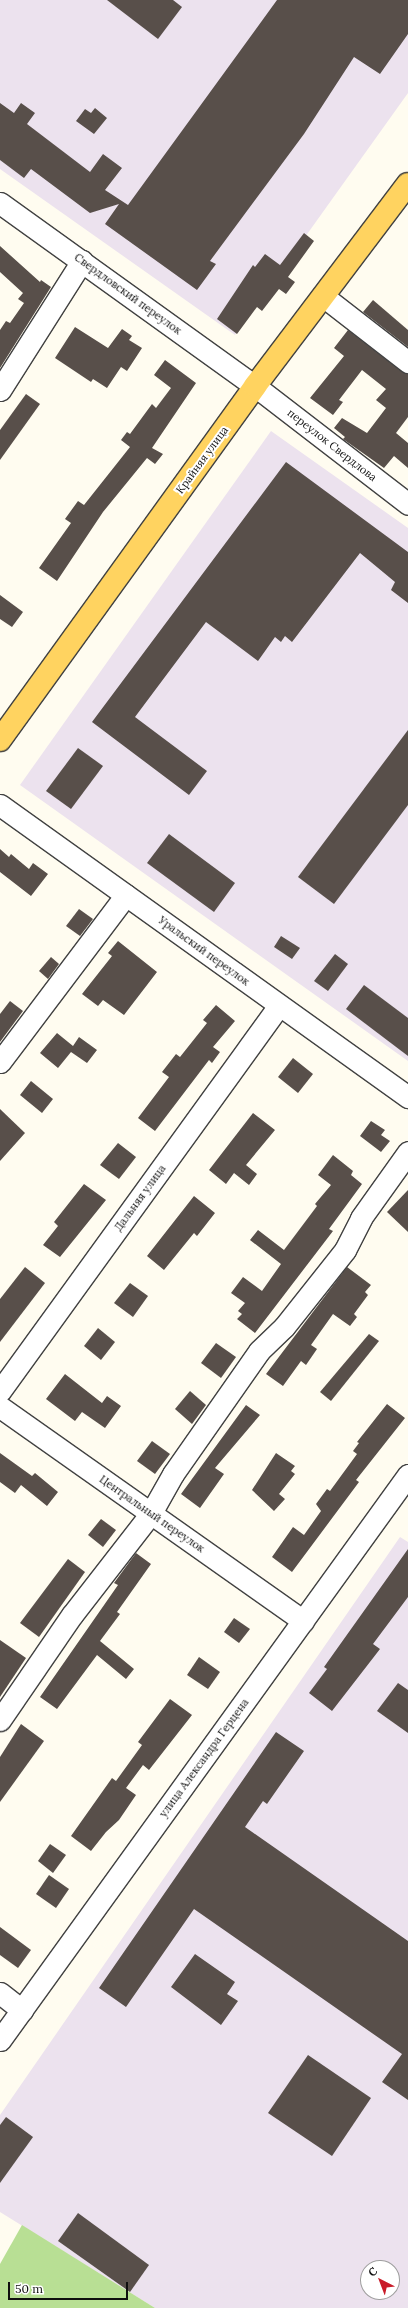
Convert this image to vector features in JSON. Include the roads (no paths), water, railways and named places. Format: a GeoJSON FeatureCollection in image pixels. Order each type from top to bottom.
{"type":"FeatureCollection","features":[{"type":"Feature","properties":{"kind":"main road","name":"Крайняя улица"},"geometry":{"type":"LineString","coordinates":[[0,740],[255,386],[408,184]]}},
{"type":"Feature","properties":{"kind":"street","name":"Свердловский переулок"},"geometry":{"type":"LineString","coordinates":[[0,203],[255,386]]}},
{"type":"Feature","properties":{"kind":"street"},"geometry":{"type":"LineString","coordinates":[[0,390],[82,261]]}},
{"type":"Feature","properties":{"kind":"street"},"geometry":{"type":"LineString","coordinates":[[323,296],[408,362]]}},
{"type":"Feature","properties":{"kind":"street","name":"переулок Свердлова"},"geometry":{"type":"LineString","coordinates":[[255,386],[408,504]]}},
{"type":"Feature","properties":{"kind":"street","name":"Уральский переулок"},"geometry":{"type":"LineString","coordinates":[[0,805],[408,1097]]}},
{"type":"Feature","properties":{"kind":"street"},"geometry":{"type":"LineString","coordinates":[[0,1062],[126,895]]}},
{"type":"Feature","properties":{"kind":"street","name":"Дальняя улица"},"geometry":{"type":"LineString","coordinates":[[0,1391],[279,1005]]}},
{"type":"Feature","properties":{"kind":"street"},"geometry":{"type":"LineString","coordinates":[[0,1720],[72,1615],[151,1513],[173,1474],[259,1351],[284,1327],[345,1250],[361,1218],[408,1152]]}},
{"type":"Feature","properties":{"kind":"street","name":"Центральный переулок"},"geometry":{"type":"LineString","coordinates":[[0,1407],[303,1621]]}},
{"type":"Feature","properties":{"kind":"street","name":"улица Александра Герцена"},"geometry":{"type":"LineString","coordinates":[[0,2040],[408,1475]]}},
{"type":"Feature","properties":{"kind":"street"},"geometry":{"type":"LineString","coordinates":[[0,1994],[22,2010]]}}]}
